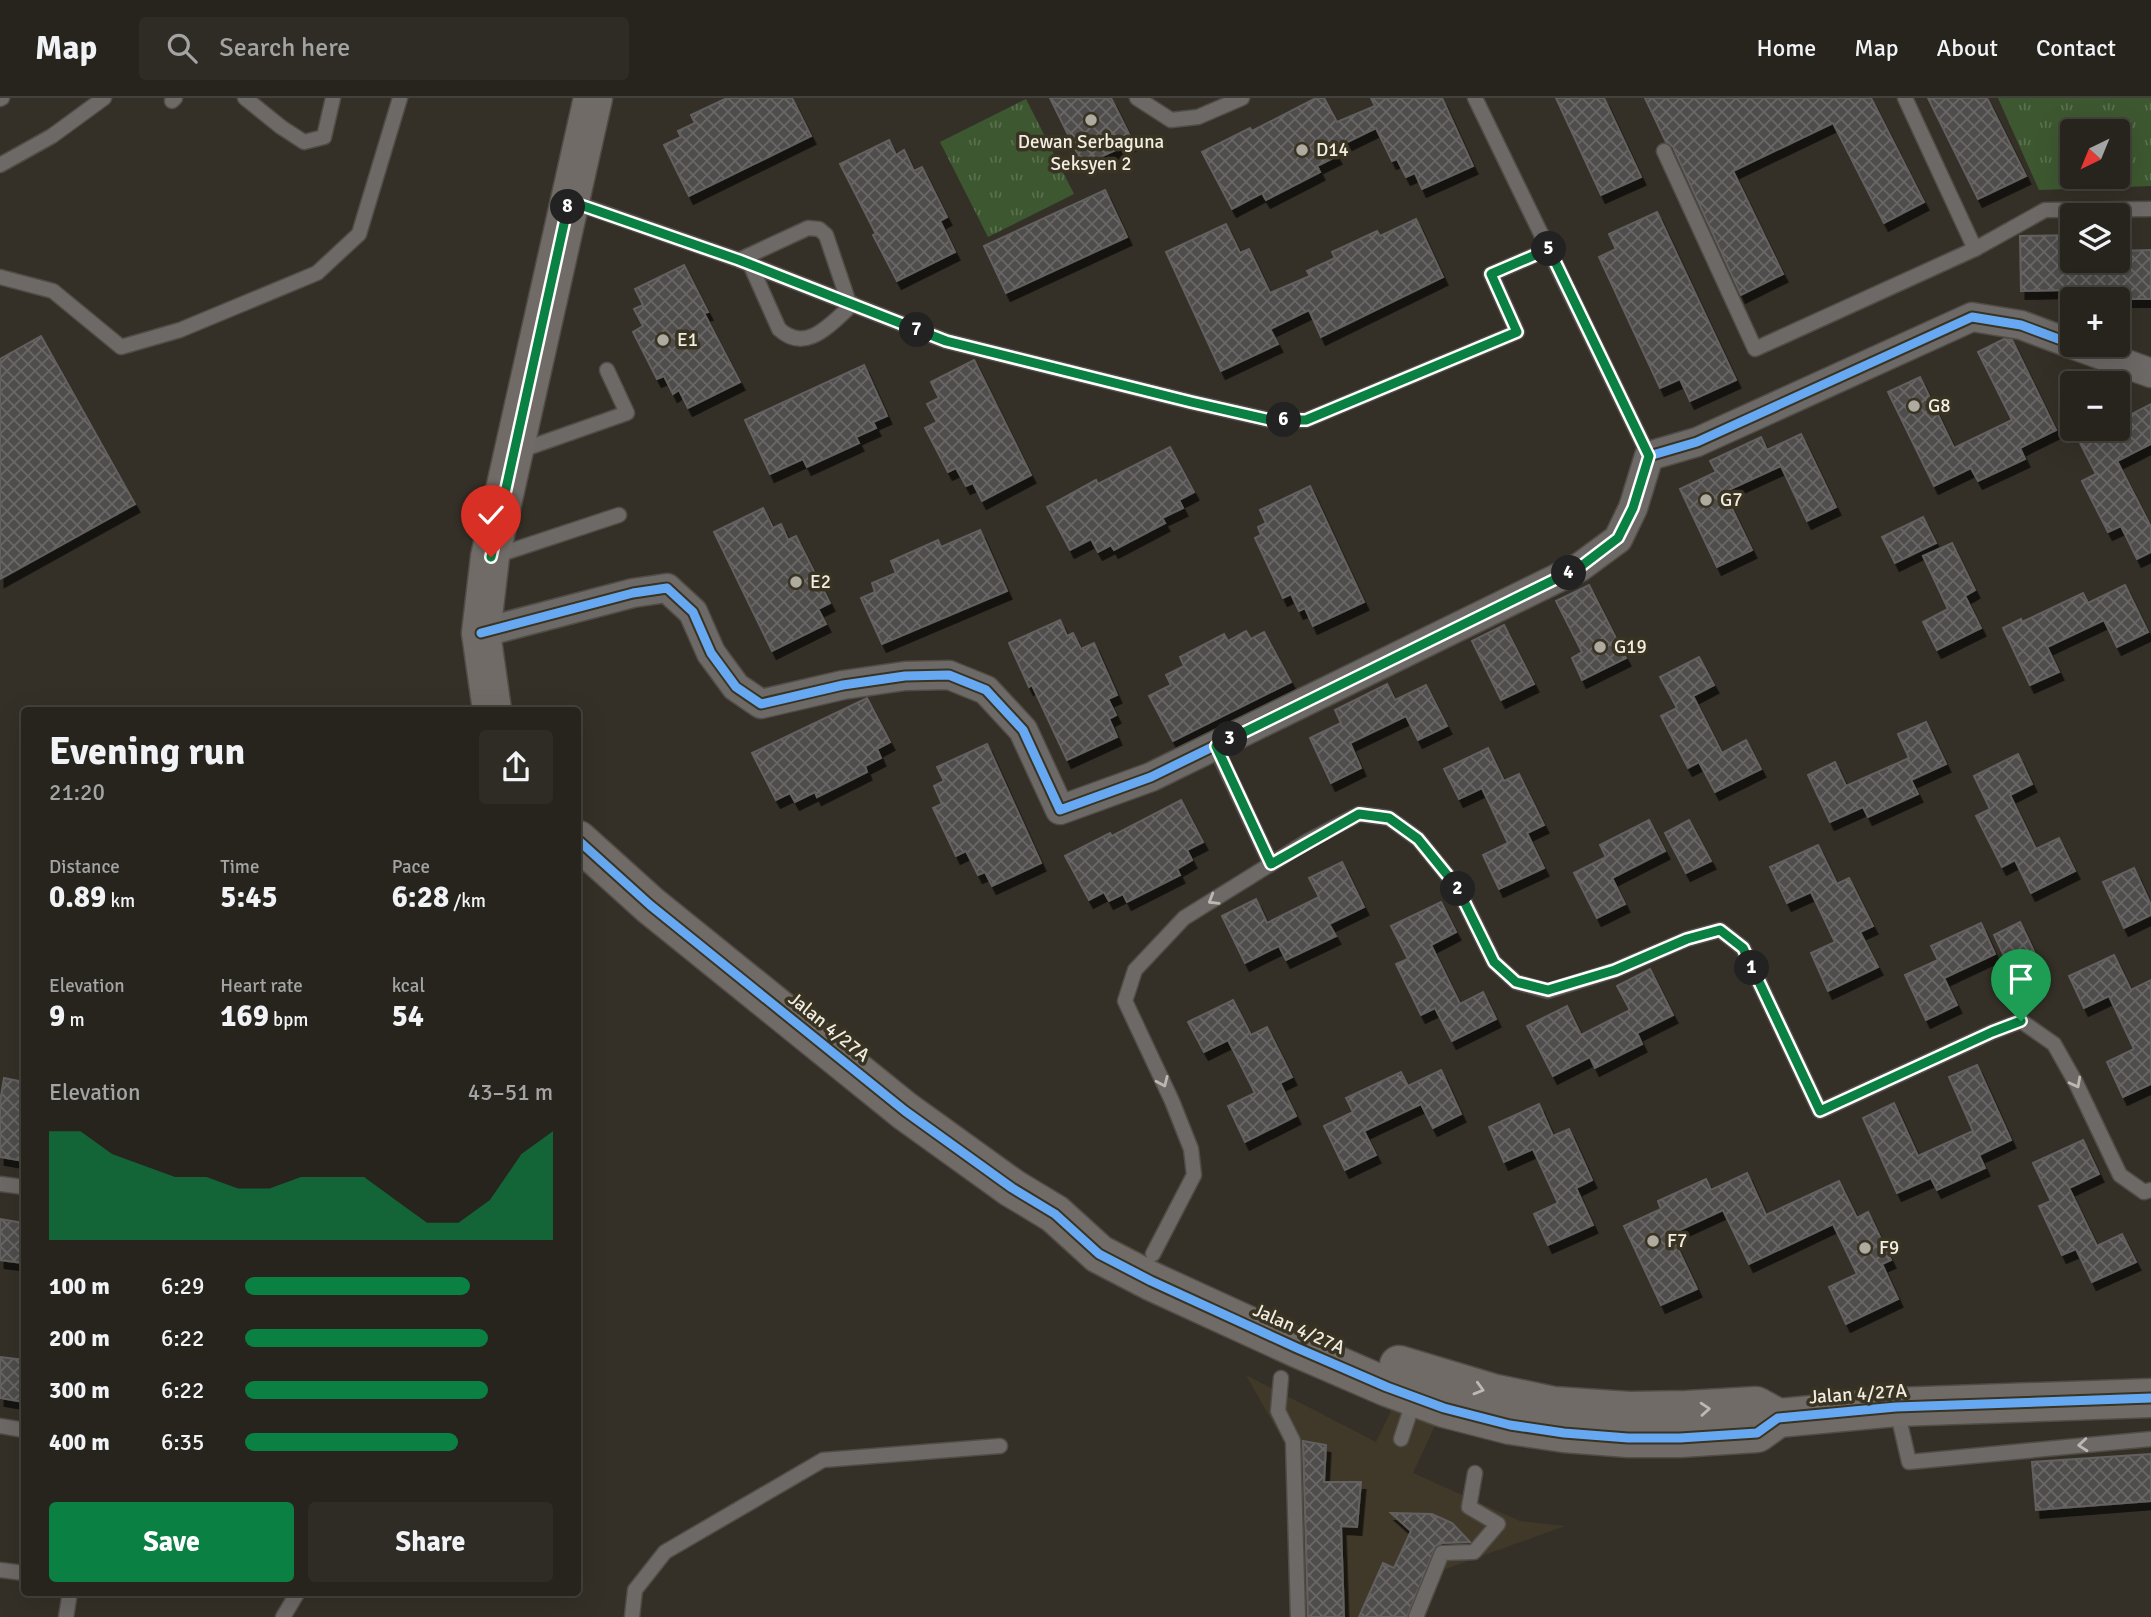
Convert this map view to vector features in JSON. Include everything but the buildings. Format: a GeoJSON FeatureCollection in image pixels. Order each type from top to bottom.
{"type":"FeatureCollection","features":[{"type":"Feature","properties":{"kind":"street"},"geometry":{"type":"LineString","coordinates":[[492,707],[481,633],[491,557],[593,98]]}},
{"type":"Feature","properties":{"kind":"street"},"geometry":{"type":"LineString","coordinates":[[481,633],[633,593],[667,588],[693,612],[711,653],[736,687],[761,704],[843,685],[905,676],[949,675],[986,690],[1023,730],[1059,810],[1151,778],[1580,567],[1618,538],[1633,508],[1649,456],[1697,442],[1972,317],[2021,325],[2060,339]]}},
{"type":"Feature","properties":{"kind":"street"},"geometry":{"type":"LineString","coordinates":[[2108,357],[2151,373]]}},
{"type":"Feature","properties":{"kind":"street","name":"Jalan 4/27A"},"geometry":{"type":"LineString","coordinates":[[581,843],[650,905],[905,1111],[1012,1188],[1055,1214],[1099,1254],[1297,1348],[1420,1385],[1554,1406],[1629,1411],[1756,1406],[1778,1418],[1896,1407],[2151,1398]]}},
{"type":"Feature","properties":{"kind":"street","name":"Jalan 4/27A"},"geometry":{"type":"LineString","coordinates":[[1055,1214],[1110,1234],[1357,1349],[1420,1385]]}},
{"type":"Feature","properties":{"kind":"lane"},"geometry":{"type":"LineString","coordinates":[[0,165],[52,136],[104,98]]}},
{"type":"Feature","properties":{"kind":"lane"},"geometry":{"type":"LineString","coordinates":[[245,98],[304,142],[324,137],[333,98]]}},
{"type":"Feature","properties":{"kind":"lane"},"geometry":{"type":"LineString","coordinates":[[0,277],[54,292],[121,347],[180,330],[317,274],[359,234],[400,98]]}},
{"type":"Feature","properties":{"kind":"lane"},"geometry":{"type":"LineString","coordinates":[[1137,98],[1171,120],[1198,117],[1242,98]]}},
{"type":"Feature","properties":{"kind":"lane"},"geometry":{"type":"LineString","coordinates":[[1475,98],[1649,456]]}},
{"type":"Feature","properties":{"kind":"lane"},"geometry":{"type":"LineString","coordinates":[[1905,98],[1975,249]]}},
{"type":"Feature","properties":{"kind":"lane"},"geometry":{"type":"LineString","coordinates":[[1664,151],[1755,349],[1975,249],[2045,210],[2151,208]]}},
{"type":"Feature","properties":{"kind":"lane"},"geometry":{"type":"LineString","coordinates":[[569,201],[745,262],[946,341],[1270,420],[1306,420],[1517,332],[1491,274],[1549,249]]}},
{"type":"Feature","properties":{"kind":"lane"},"geometry":{"type":"LineString","coordinates":[[745,262],[808,228],[819,229],[826,235],[851,304]]}},
{"type":"Feature","properties":{"kind":"lane"},"geometry":{"type":"LineString","coordinates":[[745,262],[779,329],[786,335],[801,339],[816,336],[851,304]]}},
{"type":"Feature","properties":{"kind":"lane"},"geometry":{"type":"LineString","coordinates":[[514,452],[627,413],[607,370]]}},
{"type":"Feature","properties":{"kind":"lane"},"geometry":{"type":"LineString","coordinates":[[491,557],[619,515]]}},
{"type":"Feature","properties":{"kind":"lane"},"geometry":{"type":"LineString","coordinates":[[1216,746],[1271,864]]}},
{"type":"Feature","properties":{"kind":"lane"},"geometry":{"type":"LineString","coordinates":[[1153,1254],[1194,1175],[1191,1149],[1167,1090],[1125,1001],[1135,970],[1184,918],[1359,814],[1389,818],[1418,839],[1457,887],[1494,962],[1516,982],[1548,990],[1615,970],[1687,939],[1720,930],[1743,948],[1820,1111],[2021,1021],[2054,1044],[2120,1175],[2144,1192],[2151,1190]]}},
{"type":"Feature","properties":{"kind":"lane"},"geometry":{"type":"LineString","coordinates":[[0,1184],[21,1187]]}},
{"type":"Feature","properties":{"kind":"lane"},"geometry":{"type":"LineString","coordinates":[[1281,1378],[1278,1411],[1293,1441],[1298,1617]]}},
{"type":"Feature","properties":{"kind":"lane"},"geometry":{"type":"LineString","coordinates":[[1401,1439],[1420,1385]]}},
{"type":"Feature","properties":{"kind":"lane"},"geometry":{"type":"LineString","coordinates":[[1896,1407],[1909,1462],[2151,1439]]}},
{"type":"Feature","properties":{"kind":"lane"},"geometry":{"type":"LineString","coordinates":[[0,1426],[21,1430]]}},
{"type":"Feature","properties":{"kind":"lane"},"geometry":{"type":"LineString","coordinates":[[632,1617],[635,1590],[665,1552],[823,1460],[1000,1446]]}},
{"type":"Feature","properties":{"kind":"lane"},"geometry":{"type":"LineString","coordinates":[[1416,1617],[1442,1553],[1474,1552],[1498,1524],[1469,1507],[1475,1473]]}},
{"type":"Feature","properties":{"kind":"lane"},"geometry":{"type":"LineString","coordinates":[[0,1570],[21,1573]]}},
{"type":"Feature","properties":{"kind":"lane"},"geometry":{"type":"LineString","coordinates":[[66,1617],[69,1596]]}},
{"type":"Feature","properties":{"kind":"lane"},"geometry":{"type":"LineString","coordinates":[[283,1617],[296,1596]]}},
{"type":"Feature","properties":{"kind":"shaded area"},"geometry":{"type":"Polygon","coordinates":[[[1246,1375],[1376,1442],[1393,1407],[1437,1421],[1413,1473],[1520,1521],[1565,1526],[1443,1570],[1424,1617],[1292,1617],[1290,1453],[1246,1375]]]}},
{"type":"Feature","properties":{"kind":"green space"},"geometry":{"type":"Polygon","coordinates":[[[1998,98],[2151,98],[2151,186],[2130,187],[2130,119],[2060,119],[2060,189],[2067,189],[2039,190],[1998,98]]]}},
{"type":"Feature","properties":{"kind":"green space"},"geometry":{"type":"Polygon","coordinates":[[[1026,99],[1074,194],[988,237],[940,142],[1026,99]]]}},
{"type":"Feature","properties":{"kind":"cycle path"},"geometry":{"type":"LineString","coordinates":[[481,633],[633,593],[667,588],[693,612],[711,653],[736,687],[761,704],[843,685],[905,676],[949,675],[986,690],[1023,730],[1060,810],[1151,777],[1580,567],[1618,539],[1633,508],[1649,456],[1697,442],[1972,317],[2021,325],[2060,340]]}},
{"type":"Feature","properties":{"kind":"cycle path"},"geometry":{"type":"LineString","coordinates":[[581,843],[650,905],[905,1111],[1012,1188],[1055,1214],[1099,1254],[1297,1348],[1444,1408],[1510,1425],[1564,1433],[1628,1438],[1680,1438],[1757,1433],[1778,1418],[1896,1407],[2151,1398]]}},
{"type":"Feature","properties":{"kind":"place","name":"Dewan Serbaguna Seksyen 2"},"geometry":{"type":"Point","coordinates":[1091,120]}},
{"type":"Feature","properties":{"kind":"place","name":"D14"},"geometry":{"type":"Point","coordinates":[1302,150]}},
{"type":"Feature","properties":{"kind":"place","name":"E1"},"geometry":{"type":"Point","coordinates":[663,340]}},
{"type":"Feature","properties":{"kind":"place","name":"G8"},"geometry":{"type":"Point","coordinates":[1914,406]}},
{"type":"Feature","properties":{"kind":"place","name":"G7"},"geometry":{"type":"Point","coordinates":[1706,500]}},
{"type":"Feature","properties":{"kind":"place","name":"E2"},"geometry":{"type":"Point","coordinates":[796,582]}},
{"type":"Feature","properties":{"kind":"place","name":"G19"},"geometry":{"type":"Point","coordinates":[1600,647]}},
{"type":"Feature","properties":{"kind":"place","name":"F7"},"geometry":{"type":"Point","coordinates":[1653,1241]}},
{"type":"Feature","properties":{"kind":"place","name":"F9"},"geometry":{"type":"Point","coordinates":[1865,1248]}},
{"type":"Feature","properties":{"kind":"route"},"geometry":{"type":"LineString","coordinates":[[491,557],[569,201],[739,260],[946,341],[1270,420],[1306,420],[1517,332],[1491,274],[1549,249],[1649,456],[1633,508],[1618,538],[1580,567],[1216,746],[1271,864],[1359,814],[1389,818],[1418,839],[1457,887],[1494,962],[1516,982],[1548,990],[1615,970],[1687,939],[1720,930],[1743,948],[1820,1111],[2021,1021]]}}]}
